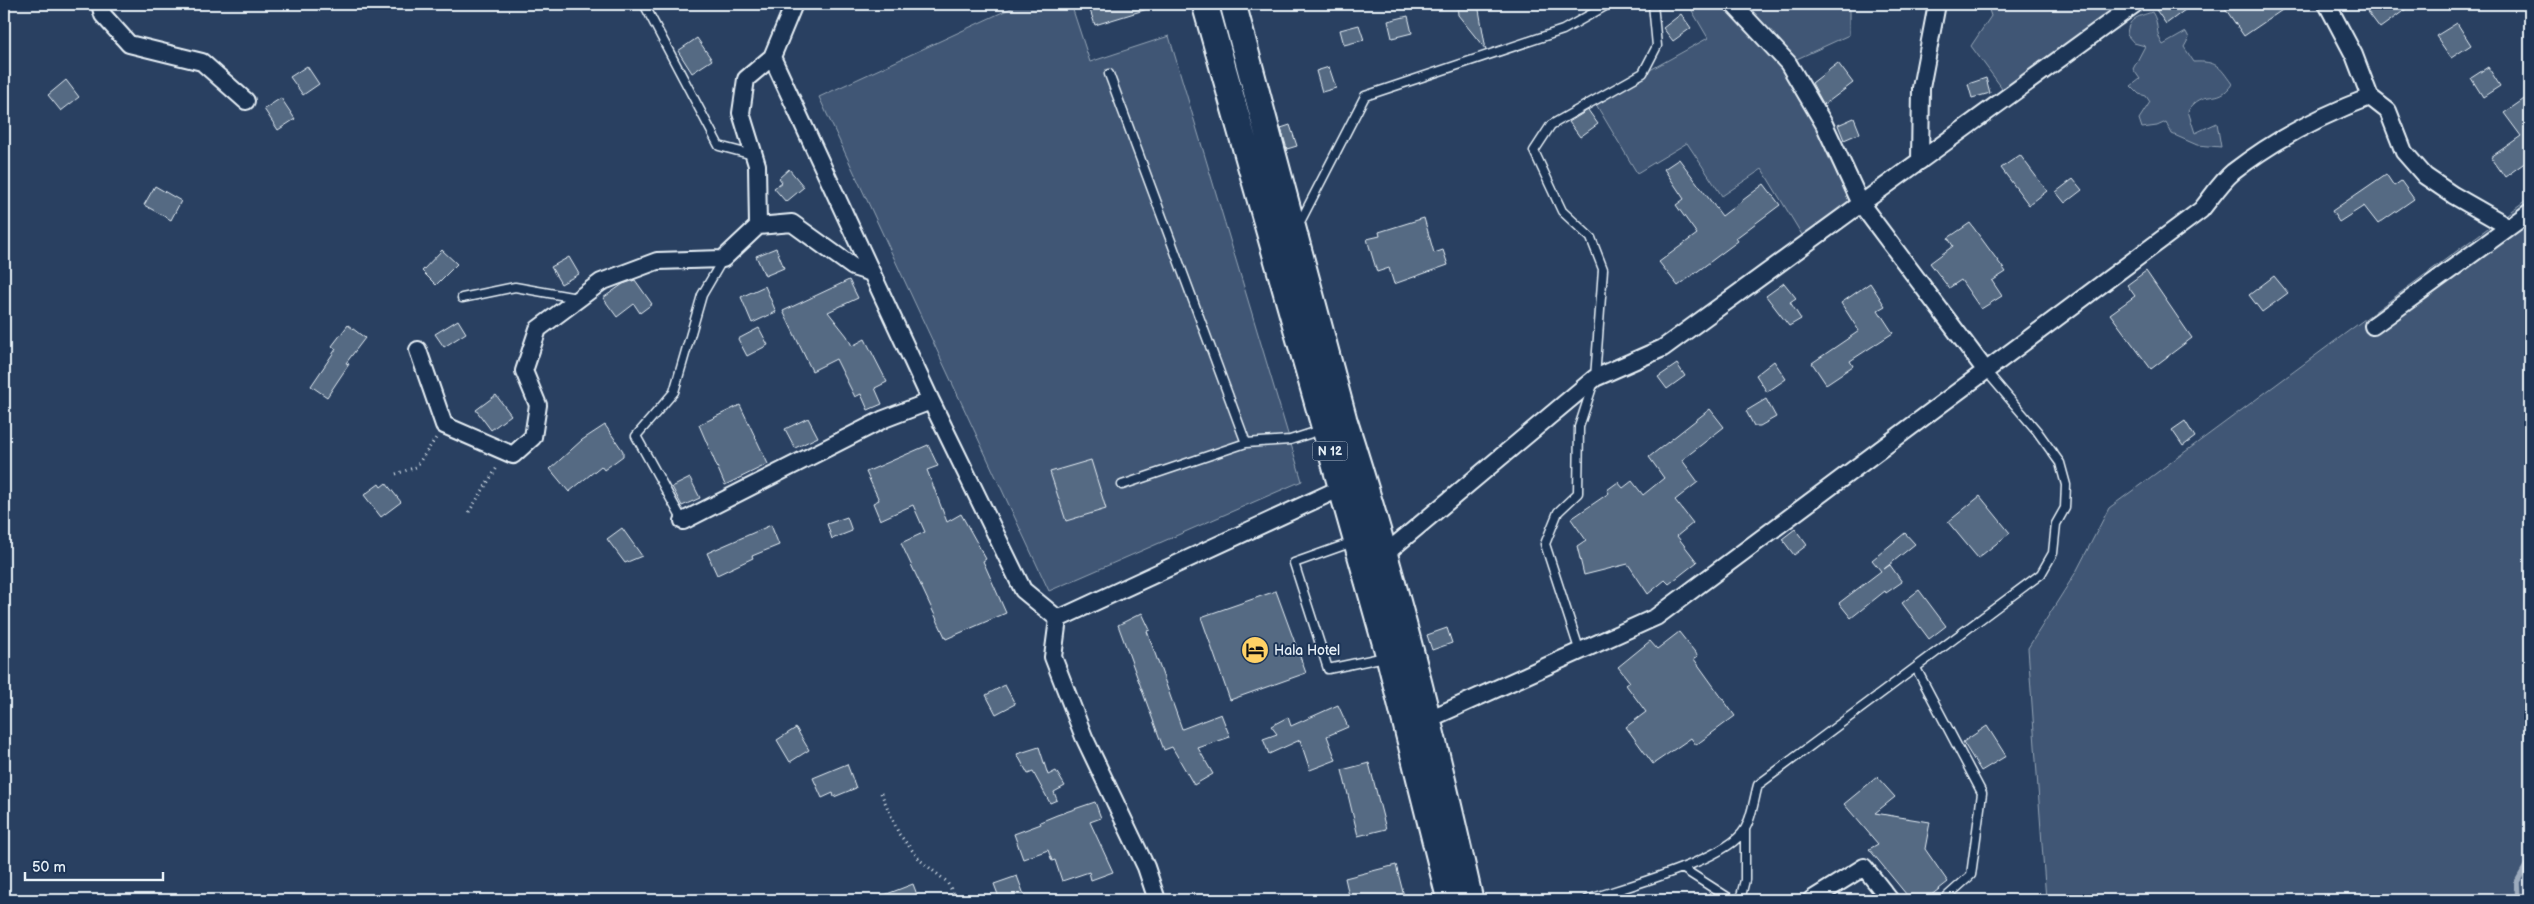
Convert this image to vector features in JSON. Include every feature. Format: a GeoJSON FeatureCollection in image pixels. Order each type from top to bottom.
{"type":"FeatureCollection","features":[{"type":"Feature","properties":{"kind":"main road","name":"N 12"},"geometry":{"type":"LineString","coordinates":[[1205,4],[1298,293],[1344,420],[1384,554],[1429,719],[1470,900]]}},
{"type":"Feature","properties":{"kind":"main road","name":"N 12"},"geometry":{"type":"LineString","coordinates":[[1233,4],[1294,233],[1298,293],[1324,429],[1389,656],[1450,900]]}},
{"type":"Feature","properties":{"kind":"street"},"geometry":{"type":"LineString","coordinates":[[100,4],[104,15],[129,44],[202,62],[246,101]]}},
{"type":"Feature","properties":{"kind":"street"},"geometry":{"type":"LineString","coordinates":[[758,226],[757,165],[741,113],[746,79],[772,58],[794,4]]}},
{"type":"Feature","properties":{"kind":"street"},"geometry":{"type":"LineString","coordinates":[[1733,4],[1788,63],[1824,124],[1861,204],[1986,371]]}},
{"type":"Feature","properties":{"kind":"street"},"geometry":{"type":"LineString","coordinates":[[1920,160],[1921,88],[1938,4]]}},
{"type":"Feature","properties":{"kind":"street"},"geometry":{"type":"LineString","coordinates":[[1365,572],[1384,554],[1595,378],[1663,348],[2135,4]]}},
{"type":"Feature","properties":{"kind":"street"},"geometry":{"type":"LineString","coordinates":[[2327,4],[2354,55],[2370,97],[2388,111],[2404,152],[2425,176],[2453,195],[2509,227]]}},
{"type":"Feature","properties":{"kind":"street"},"geometry":{"type":"LineString","coordinates":[[772,58],[931,401],[1023,590],[1058,619]]}},
{"type":"Feature","properties":{"kind":"street"},"geometry":{"type":"LineString","coordinates":[[1429,719],[1656,617],[2201,210],[2232,173],[2285,138],[2319,119],[2336,110],[2370,97]]}},
{"type":"Feature","properties":{"kind":"street"},"geometry":{"type":"LineString","coordinates":[[2374,326],[2530,212]]}},
{"type":"Feature","properties":{"kind":"street"},"geometry":{"type":"LineString","coordinates":[[418,350],[444,425],[513,455],[534,437],[538,405],[524,371],[538,329],[600,282],[656,261],[723,259],[758,226],[792,223],[853,267],[872,273]]}},
{"type":"Feature","properties":{"kind":"street"},"geometry":{"type":"LineString","coordinates":[[683,521],[884,418],[931,401]]}},
{"type":"Feature","properties":{"kind":"street"},"geometry":{"type":"LineString","coordinates":[[1058,619],[1341,488]]}},
{"type":"Feature","properties":{"kind":"street"},"geometry":{"type":"LineString","coordinates":[[1058,619],[1053,657],[1084,737],[1146,867],[1157,900]]}},
{"type":"Feature","properties":{"kind":"street"},"geometry":{"type":"LineString","coordinates":[[1811,900],[1864,866],[1890,900]]}},
{"type":"Feature","properties":{"kind":"lane"},"geometry":{"type":"LineString","coordinates":[[644,4],[719,146],[754,155]]}},
{"type":"Feature","properties":{"kind":"lane"},"geometry":{"type":"LineString","coordinates":[[1294,233],[1365,96],[1563,30],[1609,4]]}},
{"type":"Feature","properties":{"kind":"lane"},"geometry":{"type":"LineString","coordinates":[[1580,652],[1545,544],[1558,512],[1578,493],[1579,426],[1595,378],[1603,269],[1591,238],[1562,211],[1534,151],[1551,126],[1643,73],[1657,46],[1653,4]]}},
{"type":"Feature","properties":{"kind":"lane"},"geometry":{"type":"LineString","coordinates":[[1109,74],[1246,442]]}},
{"type":"Feature","properties":{"kind":"lane"},"geometry":{"type":"LineString","coordinates":[[683,521],[636,436],[674,392],[702,295],[723,259]]}},
{"type":"Feature","properties":{"kind":"lane"},"geometry":{"type":"LineString","coordinates":[[462,298],[515,287],[579,298]]}},
{"type":"Feature","properties":{"kind":"lane"},"geometry":{"type":"LineString","coordinates":[[1740,900],[1745,880],[1745,830],[1758,785],[2041,574],[2053,553],[2056,524],[2065,508],[2066,485],[2060,463],[2037,431],[1986,371]]}},
{"type":"Feature","properties":{"kind":"lane"},"geometry":{"type":"LineString","coordinates":[[1122,485],[1246,442],[1290,440],[1324,429]]}},
{"type":"Feature","properties":{"kind":"lane"},"geometry":{"type":"LineString","coordinates":[[1356,541],[1294,563],[1328,669],[1389,656]]}},
{"type":"Feature","properties":{"kind":"lane"},"geometry":{"type":"LineString","coordinates":[[1916,668],[1982,793],[1971,875],[1944,900]]}},
{"type":"Feature","properties":{"kind":"lane"},"geometry":{"type":"LineString","coordinates":[[1587,900],[1682,868],[1724,850],[1745,830]]}},
{"type":"Feature","properties":{"kind":"lane"},"geometry":{"type":"LineString","coordinates":[[1682,868],[1732,900]]}},
{"type":"Feature","properties":{"kind":"path"},"geometry":{"type":"LineString","coordinates":[[396,474],[416,467],[444,425]]}},
{"type":"Feature","properties":{"kind":"path"},"geometry":{"type":"LineString","coordinates":[[469,512],[507,452]]}},
{"type":"Feature","properties":{"kind":"path"},"geometry":{"type":"LineString","coordinates":[[881,793],[899,834],[922,861],[946,881],[958,900]]}},
{"type":"Feature","properties":{"kind":"shaded area"},"geometry":{"type":"Polygon","coordinates":[[[1020,4],[1071,4],[1090,62],[1169,36],[1302,481],[1049,591],[819,97],[1020,4]]]}},
{"type":"Feature","properties":{"kind":"shaded area"},"geometry":{"type":"Polygon","coordinates":[[[1688,4],[1849,4],[1849,35],[1788,63],[1861,204],[1807,243],[1762,169],[1722,196],[1687,143],[1637,173],[1594,101],[1708,38],[1688,4]]]}},
{"type":"Feature","properties":{"kind":"shaded area"},"geometry":{"type":"Polygon","coordinates":[[[1987,4],[2135,4],[2008,96],[1971,46],[1991,16],[1987,4]]]}},
{"type":"Feature","properties":{"kind":"shaded area"},"geometry":{"type":"Polygon","coordinates":[[[2152,12],[2163,45],[2186,32],[2189,38],[2184,47],[2194,62],[2208,62],[2217,66],[2232,84],[2221,94],[2200,100],[2188,111],[2195,133],[2217,123],[2221,147],[2197,145],[2172,134],[2166,122],[2157,126],[2142,128],[2139,119],[2150,102],[2146,96],[2139,94],[2131,86],[2140,79],[2133,69],[2145,46],[2134,43],[2127,35],[2129,25],[2134,19],[2152,12]]]}},
{"type":"Feature","properties":{"kind":"shaded area"},"geometry":{"type":"Polygon","coordinates":[[[2530,197],[2530,900],[2046,900],[2028,648],[2076,572],[2109,508],[2530,197]]]}},
{"type":"Feature","properties":{"kind":"building"},"geometry":{"type":"Polygon","coordinates":[[[1088,4],[1153,4],[1154,7],[1095,25],[1088,4]]]}},
{"type":"Feature","properties":{"kind":"building"},"geometry":{"type":"Polygon","coordinates":[[[1457,4],[1478,4],[1486,50],[1458,15],[1457,4]]]}},
{"type":"Feature","properties":{"kind":"building"},"geometry":{"type":"Polygon","coordinates":[[[2152,4],[2193,4],[2166,24],[2152,4]]]}},
{"type":"Feature","properties":{"kind":"building"},"geometry":{"type":"Polygon","coordinates":[[[2222,4],[2291,4],[2244,36],[2222,4]]]}},
{"type":"Feature","properties":{"kind":"building"},"geometry":{"type":"Polygon","coordinates":[[[2362,4],[2413,4],[2380,28],[2362,4]]]}},
{"type":"Feature","properties":{"kind":"building"},"geometry":{"type":"Polygon","coordinates":[[[1681,14],[1691,28],[1673,41],[1663,28],[1681,14]]]}},
{"type":"Feature","properties":{"kind":"building"},"geometry":{"type":"Polygon","coordinates":[[[1408,16],[1412,33],[1392,38],[1388,21],[1408,16]]]}},
{"type":"Feature","properties":{"kind":"building"},"geometry":{"type":"Polygon","coordinates":[[[2457,23],[2471,45],[2451,58],[2436,36],[2457,23]]]}},
{"type":"Feature","properties":{"kind":"building"},"geometry":{"type":"Polygon","coordinates":[[[1359,25],[1364,40],[1344,45],[1340,30],[1359,25]]]}},
{"type":"Feature","properties":{"kind":"building"},"geometry":{"type":"Polygon","coordinates":[[[697,38],[712,60],[692,73],[678,51],[697,38]]]}},
{"type":"Feature","properties":{"kind":"building"},"geometry":{"type":"Polygon","coordinates":[[[1838,63],[1853,83],[1824,105],[1812,83],[1838,63]]]}},
{"type":"Feature","properties":{"kind":"building"},"geometry":{"type":"Polygon","coordinates":[[[307,66],[319,84],[303,95],[290,77],[307,66]]]}},
{"type":"Feature","properties":{"kind":"building"},"geometry":{"type":"Polygon","coordinates":[[[1329,67],[1336,88],[1322,92],[1316,71],[1329,67]]]}},
{"type":"Feature","properties":{"kind":"building"},"geometry":{"type":"Polygon","coordinates":[[[2488,67],[2500,86],[2483,97],[2471,78],[2488,67]]]}},
{"type":"Feature","properties":{"kind":"building"},"geometry":{"type":"Polygon","coordinates":[[[1986,78],[1990,93],[1972,98],[1968,84],[1986,78]]]}},
{"type":"Feature","properties":{"kind":"building"},"geometry":{"type":"Polygon","coordinates":[[[66,80],[79,97],[61,111],[48,95],[66,80]]]}},
{"type":"Feature","properties":{"kind":"building"},"geometry":{"type":"Polygon","coordinates":[[[2530,95],[2530,159],[2505,177],[2491,157],[2521,136],[2504,113],[2530,95]]]}},
{"type":"Feature","properties":{"kind":"building"},"geometry":{"type":"Polygon","coordinates":[[[281,98],[295,119],[278,130],[264,109],[281,98]]]}},
{"type":"Feature","properties":{"kind":"building"},"geometry":{"type":"Polygon","coordinates":[[[1588,110],[1598,124],[1580,137],[1569,122],[1588,110]]]}},
{"type":"Feature","properties":{"kind":"building"},"geometry":{"type":"Polygon","coordinates":[[[1854,118],[1860,133],[1844,140],[1838,125],[1854,118]]]}},
{"type":"Feature","properties":{"kind":"building"},"geometry":{"type":"Polygon","coordinates":[[[1290,125],[1297,146],[1287,149],[1281,128],[1290,125]]]}},
{"type":"Feature","properties":{"kind":"building"},"geometry":{"type":"Polygon","coordinates":[[[2020,155],[2047,191],[2029,205],[2001,168],[2020,155]]]}},
{"type":"Feature","properties":{"kind":"building"},"geometry":{"type":"Polygon","coordinates":[[[1679,159],[1722,216],[1764,184],[1780,205],[1736,238],[1738,241],[1678,286],[1659,262],[1697,234],[1676,205],[1684,199],[1664,169],[1679,159]]]}},
{"type":"Feature","properties":{"kind":"building"},"geometry":{"type":"Polygon","coordinates":[[[789,169],[804,187],[786,202],[774,188],[782,182],[779,178],[789,169]]]}},
{"type":"Feature","properties":{"kind":"building"},"geometry":{"type":"Polygon","coordinates":[[[2386,174],[2394,186],[2401,181],[2414,199],[2378,224],[2364,206],[2339,222],[2332,211],[2386,174]]]}},
{"type":"Feature","properties":{"kind":"building"},"geometry":{"type":"Polygon","coordinates":[[[2073,179],[2082,190],[2065,203],[2056,192],[2073,179]]]}},
{"type":"Feature","properties":{"kind":"building"},"geometry":{"type":"Polygon","coordinates":[[[155,186],[181,201],[171,220],[144,205],[155,186]]]}},
{"type":"Feature","properties":{"kind":"building"},"geometry":{"type":"Polygon","coordinates":[[[1424,218],[1434,253],[1443,250],[1448,265],[1394,284],[1389,268],[1377,272],[1367,239],[1380,236],[1379,232],[1424,218]]]}},
{"type":"Feature","properties":{"kind":"building"},"geometry":{"type":"Polygon","coordinates":[[[1970,223],[2006,272],[1992,281],[2002,296],[1981,309],[1961,280],[1949,288],[1930,263],[1953,246],[1948,238],[1970,223]]]}},
{"type":"Feature","properties":{"kind":"building"},"geometry":{"type":"Polygon","coordinates":[[[776,248],[784,268],[765,276],[756,256],[776,248]]]}},
{"type":"Feature","properties":{"kind":"building"},"geometry":{"type":"Polygon","coordinates":[[[442,250],[457,264],[436,285],[422,271],[442,250]]]}},
{"type":"Feature","properties":{"kind":"building"},"geometry":{"type":"Polygon","coordinates":[[[569,257],[579,274],[561,284],[551,267],[569,257]]]}},
{"type":"Feature","properties":{"kind":"building"},"geometry":{"type":"Polygon","coordinates":[[[2146,271],[2192,338],[2151,369],[2110,314],[2135,296],[2127,285],[2146,271]]]}},
{"type":"Feature","properties":{"kind":"building"},"geometry":{"type":"Polygon","coordinates":[[[2274,276],[2288,293],[2262,312],[2249,295],[2274,276]]]}},
{"type":"Feature","properties":{"kind":"building"},"geometry":{"type":"Polygon","coordinates":[[[635,280],[652,304],[640,313],[634,304],[617,317],[603,298],[623,284],[635,280]]]}},
{"type":"Feature","properties":{"kind":"building"},"geometry":{"type":"Polygon","coordinates":[[[849,280],[858,298],[828,312],[847,336],[852,346],[865,339],[887,382],[875,388],[882,404],[868,410],[861,394],[855,397],[836,359],[812,371],[783,311],[849,280]]]}},
{"type":"Feature","properties":{"kind":"building"},"geometry":{"type":"Polygon","coordinates":[[[1784,283],[1796,298],[1790,302],[1801,319],[1789,326],[1766,296],[1784,283]]]}},
{"type":"Feature","properties":{"kind":"building"},"geometry":{"type":"Polygon","coordinates":[[[1870,283],[1885,306],[1878,310],[1893,333],[1850,361],[1853,366],[1826,384],[1812,363],[1859,331],[1841,303],[1870,283]]]}},
{"type":"Feature","properties":{"kind":"building"},"geometry":{"type":"Polygon","coordinates":[[[765,286],[776,312],[752,323],[741,297],[765,286]]]}},
{"type":"Feature","properties":{"kind":"building"},"geometry":{"type":"Polygon","coordinates":[[[458,320],[466,333],[444,347],[435,334],[458,320]]]}},
{"type":"Feature","properties":{"kind":"building"},"geometry":{"type":"Polygon","coordinates":[[[348,325],[365,338],[346,363],[349,364],[327,397],[311,386],[336,349],[332,346],[348,325]]]}},
{"type":"Feature","properties":{"kind":"building"},"geometry":{"type":"Polygon","coordinates":[[[759,328],[768,345],[747,356],[738,339],[759,328]]]}},
{"type":"Feature","properties":{"kind":"building"},"geometry":{"type":"Polygon","coordinates":[[[1774,361],[1786,379],[1767,392],[1756,375],[1774,361]]]}},
{"type":"Feature","properties":{"kind":"building"},"geometry":{"type":"Polygon","coordinates":[[[1677,364],[1685,376],[1667,389],[1658,377],[1677,364]]]}},
{"type":"Feature","properties":{"kind":"building"},"geometry":{"type":"Polygon","coordinates":[[[496,395],[511,415],[491,430],[476,410],[496,395]]]}},
{"type":"Feature","properties":{"kind":"building"},"geometry":{"type":"Polygon","coordinates":[[[1766,399],[1776,417],[1760,426],[1754,426],[1746,411],[1766,399]]]}},
{"type":"Feature","properties":{"kind":"building"},"geometry":{"type":"Polygon","coordinates":[[[740,405],[768,464],[725,485],[699,425],[740,405]]]}},
{"type":"Feature","properties":{"kind":"building"},"geometry":{"type":"Polygon","coordinates":[[[1710,409],[1724,427],[1682,460],[1698,482],[1675,500],[1693,523],[1677,536],[1697,562],[1669,584],[1665,580],[1648,594],[1628,564],[1584,575],[1577,546],[1586,540],[1571,519],[1609,493],[1607,490],[1618,482],[1623,488],[1632,481],[1643,495],[1664,478],[1649,457],[1710,409]]]}},
{"type":"Feature","properties":{"kind":"building"},"geometry":{"type":"Polygon","coordinates":[[[808,418],[818,437],[795,448],[785,429],[808,418]]]}},
{"type":"Feature","properties":{"kind":"building"},"geometry":{"type":"Polygon","coordinates":[[[2185,421],[2195,437],[2183,446],[2172,430],[2185,421]]]}},
{"type":"Feature","properties":{"kind":"building"},"geometry":{"type":"Polygon","coordinates":[[[605,425],[623,451],[623,456],[604,470],[601,466],[569,492],[550,469],[582,440],[605,425]]]}},
{"type":"Feature","properties":{"kind":"building"},"geometry":{"type":"Polygon","coordinates":[[[928,445],[938,466],[927,470],[947,522],[961,514],[986,559],[983,561],[1006,613],[946,639],[901,543],[925,532],[913,505],[880,520],[873,503],[879,500],[866,472],[928,445]]]}},
{"type":"Feature","properties":{"kind":"building"},"geometry":{"type":"Polygon","coordinates":[[[1091,460],[1106,509],[1066,521],[1050,472],[1091,460]]]}},
{"type":"Feature","properties":{"kind":"building"},"geometry":{"type":"Polygon","coordinates":[[[690,478],[700,498],[682,506],[672,487],[690,478]]]}},
{"type":"Feature","properties":{"kind":"building"},"geometry":{"type":"Polygon","coordinates":[[[386,483],[401,502],[381,517],[364,495],[379,484],[381,487],[386,483]]]}},
{"type":"Feature","properties":{"kind":"building"},"geometry":{"type":"Polygon","coordinates":[[[1980,496],[2010,533],[1978,558],[1948,522],[1980,496]]]}},
{"type":"Feature","properties":{"kind":"building"},"geometry":{"type":"Polygon","coordinates":[[[847,517],[852,531],[832,539],[827,524],[847,517]]]}},
{"type":"Feature","properties":{"kind":"building"},"geometry":{"type":"Polygon","coordinates":[[[771,525],[779,545],[752,556],[753,558],[717,575],[707,553],[771,525]]]}},
{"type":"Feature","properties":{"kind":"building"},"geometry":{"type":"Polygon","coordinates":[[[622,528],[642,556],[625,563],[607,539],[622,528]]]}},
{"type":"Feature","properties":{"kind":"building"},"geometry":{"type":"Polygon","coordinates":[[[1795,529],[1807,545],[1794,555],[1782,539],[1795,529]]]}},
{"type":"Feature","properties":{"kind":"building"},"geometry":{"type":"Polygon","coordinates":[[[1905,533],[1915,544],[1884,569],[1890,565],[1902,582],[1886,593],[1885,591],[1851,618],[1839,603],[1881,571],[1872,560],[1905,533]]]}},
{"type":"Feature","properties":{"kind":"building"},"geometry":{"type":"Polygon","coordinates":[[[1919,590],[1946,626],[1929,639],[1902,603],[1919,590]]]}},
{"type":"Feature","properties":{"kind":"building"},"geometry":{"type":"Polygon","coordinates":[[[1276,591],[1306,673],[1230,700],[1201,617],[1276,591]]]}},
{"type":"Feature","properties":{"kind":"building"},"geometry":{"type":"Polygon","coordinates":[[[1142,613],[1150,630],[1147,631],[1182,729],[1221,714],[1230,737],[1198,748],[1213,774],[1194,785],[1172,747],[1164,750],[1118,625],[1142,613]]]}},
{"type":"Feature","properties":{"kind":"building"},"geometry":{"type":"Polygon","coordinates":[[[1447,628],[1452,643],[1432,650],[1427,635],[1447,628]]]}},
{"type":"Feature","properties":{"kind":"building"},"geometry":{"type":"Polygon","coordinates":[[[1679,632],[1698,656],[1694,659],[1735,716],[1696,745],[1691,738],[1653,764],[1626,727],[1646,712],[1626,685],[1630,682],[1618,667],[1650,641],[1657,649],[1679,632]]]}},
{"type":"Feature","properties":{"kind":"building"},"geometry":{"type":"Polygon","coordinates":[[[1005,685],[1015,704],[996,714],[986,695],[1005,685]]]}},
{"type":"Feature","properties":{"kind":"building"},"geometry":{"type":"Polygon","coordinates":[[[1338,705],[1348,727],[1327,736],[1336,760],[1310,770],[1300,740],[1269,754],[1263,739],[1277,734],[1271,726],[1288,717],[1291,726],[1338,705]]]}},
{"type":"Feature","properties":{"kind":"building"},"geometry":{"type":"Polygon","coordinates":[[[1987,726],[2006,756],[1981,771],[1963,742],[1987,726]]]}},
{"type":"Feature","properties":{"kind":"building"},"geometry":{"type":"Polygon","coordinates":[[[796,728],[809,750],[790,762],[777,740],[796,728]]]}},
{"type":"Feature","properties":{"kind":"building"},"geometry":{"type":"Polygon","coordinates":[[[1039,747],[1048,775],[1056,771],[1065,786],[1054,792],[1057,800],[1050,803],[1033,772],[1028,774],[1017,754],[1039,747]]]}},
{"type":"Feature","properties":{"kind":"building"},"geometry":{"type":"Polygon","coordinates":[[[1369,763],[1386,829],[1358,836],[1342,770],[1369,763]]]}},
{"type":"Feature","properties":{"kind":"building"},"geometry":{"type":"Polygon","coordinates":[[[847,764],[856,788],[834,797],[833,793],[822,798],[813,778],[847,764]]]}},
{"type":"Feature","properties":{"kind":"building"},"geometry":{"type":"Polygon","coordinates":[[[1877,777],[1895,797],[1875,813],[1930,822],[1925,849],[1948,882],[1925,900],[1911,900],[1869,849],[1878,844],[1844,804],[1877,777]]]}},
{"type":"Feature","properties":{"kind":"building"},"geometry":{"type":"Polygon","coordinates":[[[1095,802],[1101,818],[1090,822],[1113,872],[1091,880],[1089,872],[1062,881],[1055,860],[1052,861],[1048,850],[1023,859],[1014,834],[1041,824],[1040,822],[1057,815],[1095,802]]]}},
{"type":"Feature","properties":{"kind":"building"},"geometry":{"type":"Polygon","coordinates":[[[1396,865],[1405,900],[1350,900],[1345,878],[1396,865]]]}},
{"type":"Feature","properties":{"kind":"building"},"geometry":{"type":"Polygon","coordinates":[[[1017,876],[1026,900],[1000,900],[994,884],[1017,876]]]}},
{"type":"Feature","properties":{"kind":"building"},"geometry":{"type":"Polygon","coordinates":[[[913,884],[919,900],[874,899],[913,884]]]}},
{"type":"Feature","properties":{"kind":"waterway"},"geometry":{"type":"LineString","coordinates":[[2518,900],[2517,882],[2530,859]]}},
{"type":"Feature","properties":{"kind":"place","name":"Hala Hotel"},"geometry":{"type":"Point","coordinates":[1255,650]}}]}
